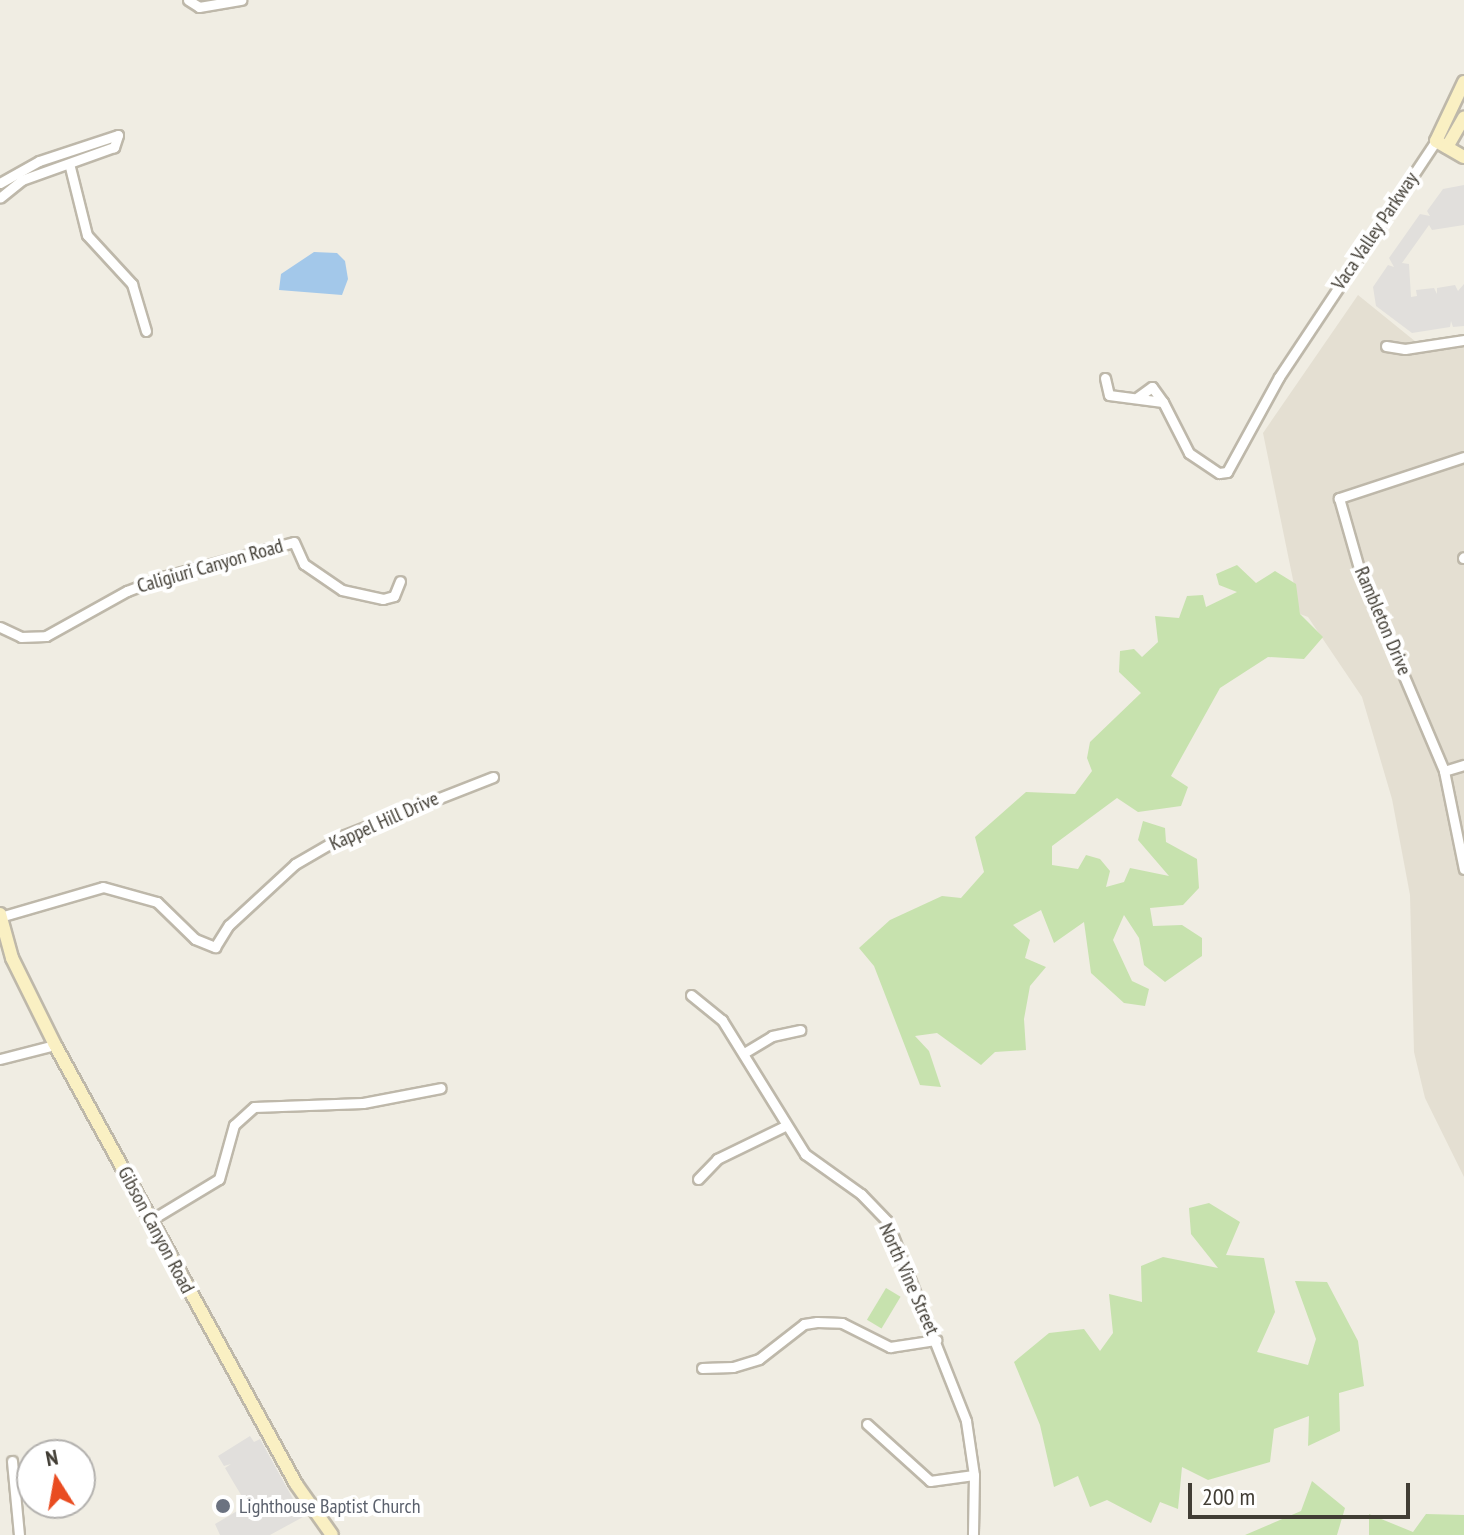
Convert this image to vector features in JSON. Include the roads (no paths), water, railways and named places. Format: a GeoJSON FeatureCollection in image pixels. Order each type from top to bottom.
{"type":"FeatureCollection","features":[{"type":"Feature","properties":{"kind":"main road","name":"Vaca Valley Parkway"},"geometry":{"type":"LineString","coordinates":[[1441,144],[1464,82]]}},
{"type":"Feature","properties":{"kind":"main road","name":"Vaca Valley Parkway"},"geometry":{"type":"LineString","coordinates":[[1441,144],[1464,117]]}},
{"type":"Feature","properties":{"kind":"main road"},"geometry":{"type":"LineString","coordinates":[[1441,144],[1464,157]]}},
{"type":"Feature","properties":{"kind":"main road","name":"Gibson Canyon Road"},"geometry":{"type":"LineString","coordinates":[[0,916],[16,966],[55,1045],[289,1473],[332,1535]]}},
{"type":"Feature","properties":{"kind":"street"},"geometry":{"type":"LineString","coordinates":[[188,0],[199,7],[241,0]]}},
{"type":"Feature","properties":{"kind":"street"},"geometry":{"type":"LineString","coordinates":[[0,183],[39,161],[118,135],[114,147],[70,167],[22,180],[0,198]]}},
{"type":"Feature","properties":{"kind":"street","name":"Vaca Valley Parkway"},"geometry":{"type":"LineString","coordinates":[[1105,378],[1109,395],[1163,402],[1189,453],[1223,473],[1233,466],[1279,377],[1441,144]]}},
{"type":"Feature","properties":{"kind":"street"},"geometry":{"type":"LineString","coordinates":[[70,167],[87,235],[132,284],[146,331]]}},
{"type":"Feature","properties":{"kind":"street"},"geometry":{"type":"LineString","coordinates":[[1386,346],[1405,349],[1464,340]]}},
{"type":"Feature","properties":{"kind":"street","name":"Rambleton Drive"},"geometry":{"type":"LineString","coordinates":[[1464,457],[1339,498],[1361,575],[1444,771],[1464,869]]}},
{"type":"Feature","properties":{"kind":"street","name":"Caligiuri Canyon Road"},"geometry":{"type":"LineString","coordinates":[[0,627],[21,637],[46,636],[104,602],[166,576],[294,542],[304,564],[342,590],[383,599],[394,596],[400,581]]}},
{"type":"Feature","properties":{"kind":"street"},"geometry":{"type":"LineString","coordinates":[[1444,771],[1464,765]]}},
{"type":"Feature","properties":{"kind":"street","name":"Kappel Hill Drive"},"geometry":{"type":"LineString","coordinates":[[0,916],[103,887],[157,902],[195,939],[215,947],[229,925],[295,864],[345,835],[493,777]]}},
{"type":"Feature","properties":{"kind":"street","name":"North Vine Street"},"geometry":{"type":"LineString","coordinates":[[691,995],[722,1020],[805,1154],[861,1194],[887,1221],[966,1421],[974,1475],[973,1535]]}},
{"type":"Feature","properties":{"kind":"street"},"geometry":{"type":"LineString","coordinates":[[744,1053],[764,1040],[800,1030]]}},
{"type":"Feature","properties":{"kind":"street"},"geometry":{"type":"LineString","coordinates":[[0,1059],[55,1045]]}},
{"type":"Feature","properties":{"kind":"street"},"geometry":{"type":"LineString","coordinates":[[151,1220],[219,1179],[234,1125],[254,1107],[363,1103],[441,1088]]}},
{"type":"Feature","properties":{"kind":"street"},"geometry":{"type":"LineString","coordinates":[[698,1179],[717,1159],[785,1126]]}},
{"type":"Feature","properties":{"kind":"street"},"geometry":{"type":"LineString","coordinates":[[702,1368],[747,1364],[804,1324],[817,1322],[842,1323],[890,1347],[936,1340]]}},
{"type":"Feature","properties":{"kind":"street"},"geometry":{"type":"LineString","coordinates":[[867,1424],[930,1481],[974,1475]]}},
{"type":"Feature","properties":{"kind":"street"},"geometry":{"type":"LineString","coordinates":[[12,1461],[19,1535]]}},
{"type":"Feature","properties":{"kind":"water"},"geometry":{"type":"Polygon","coordinates":[[[314,252],[337,253],[345,261],[348,279],[342,295],[279,290],[281,274],[314,252]]]}},
{"type":"Feature","properties":{"kind":"place","name":"Lighthouse Baptist Church"},"geometry":{"type":"Point","coordinates":[223,1506]}}]}
